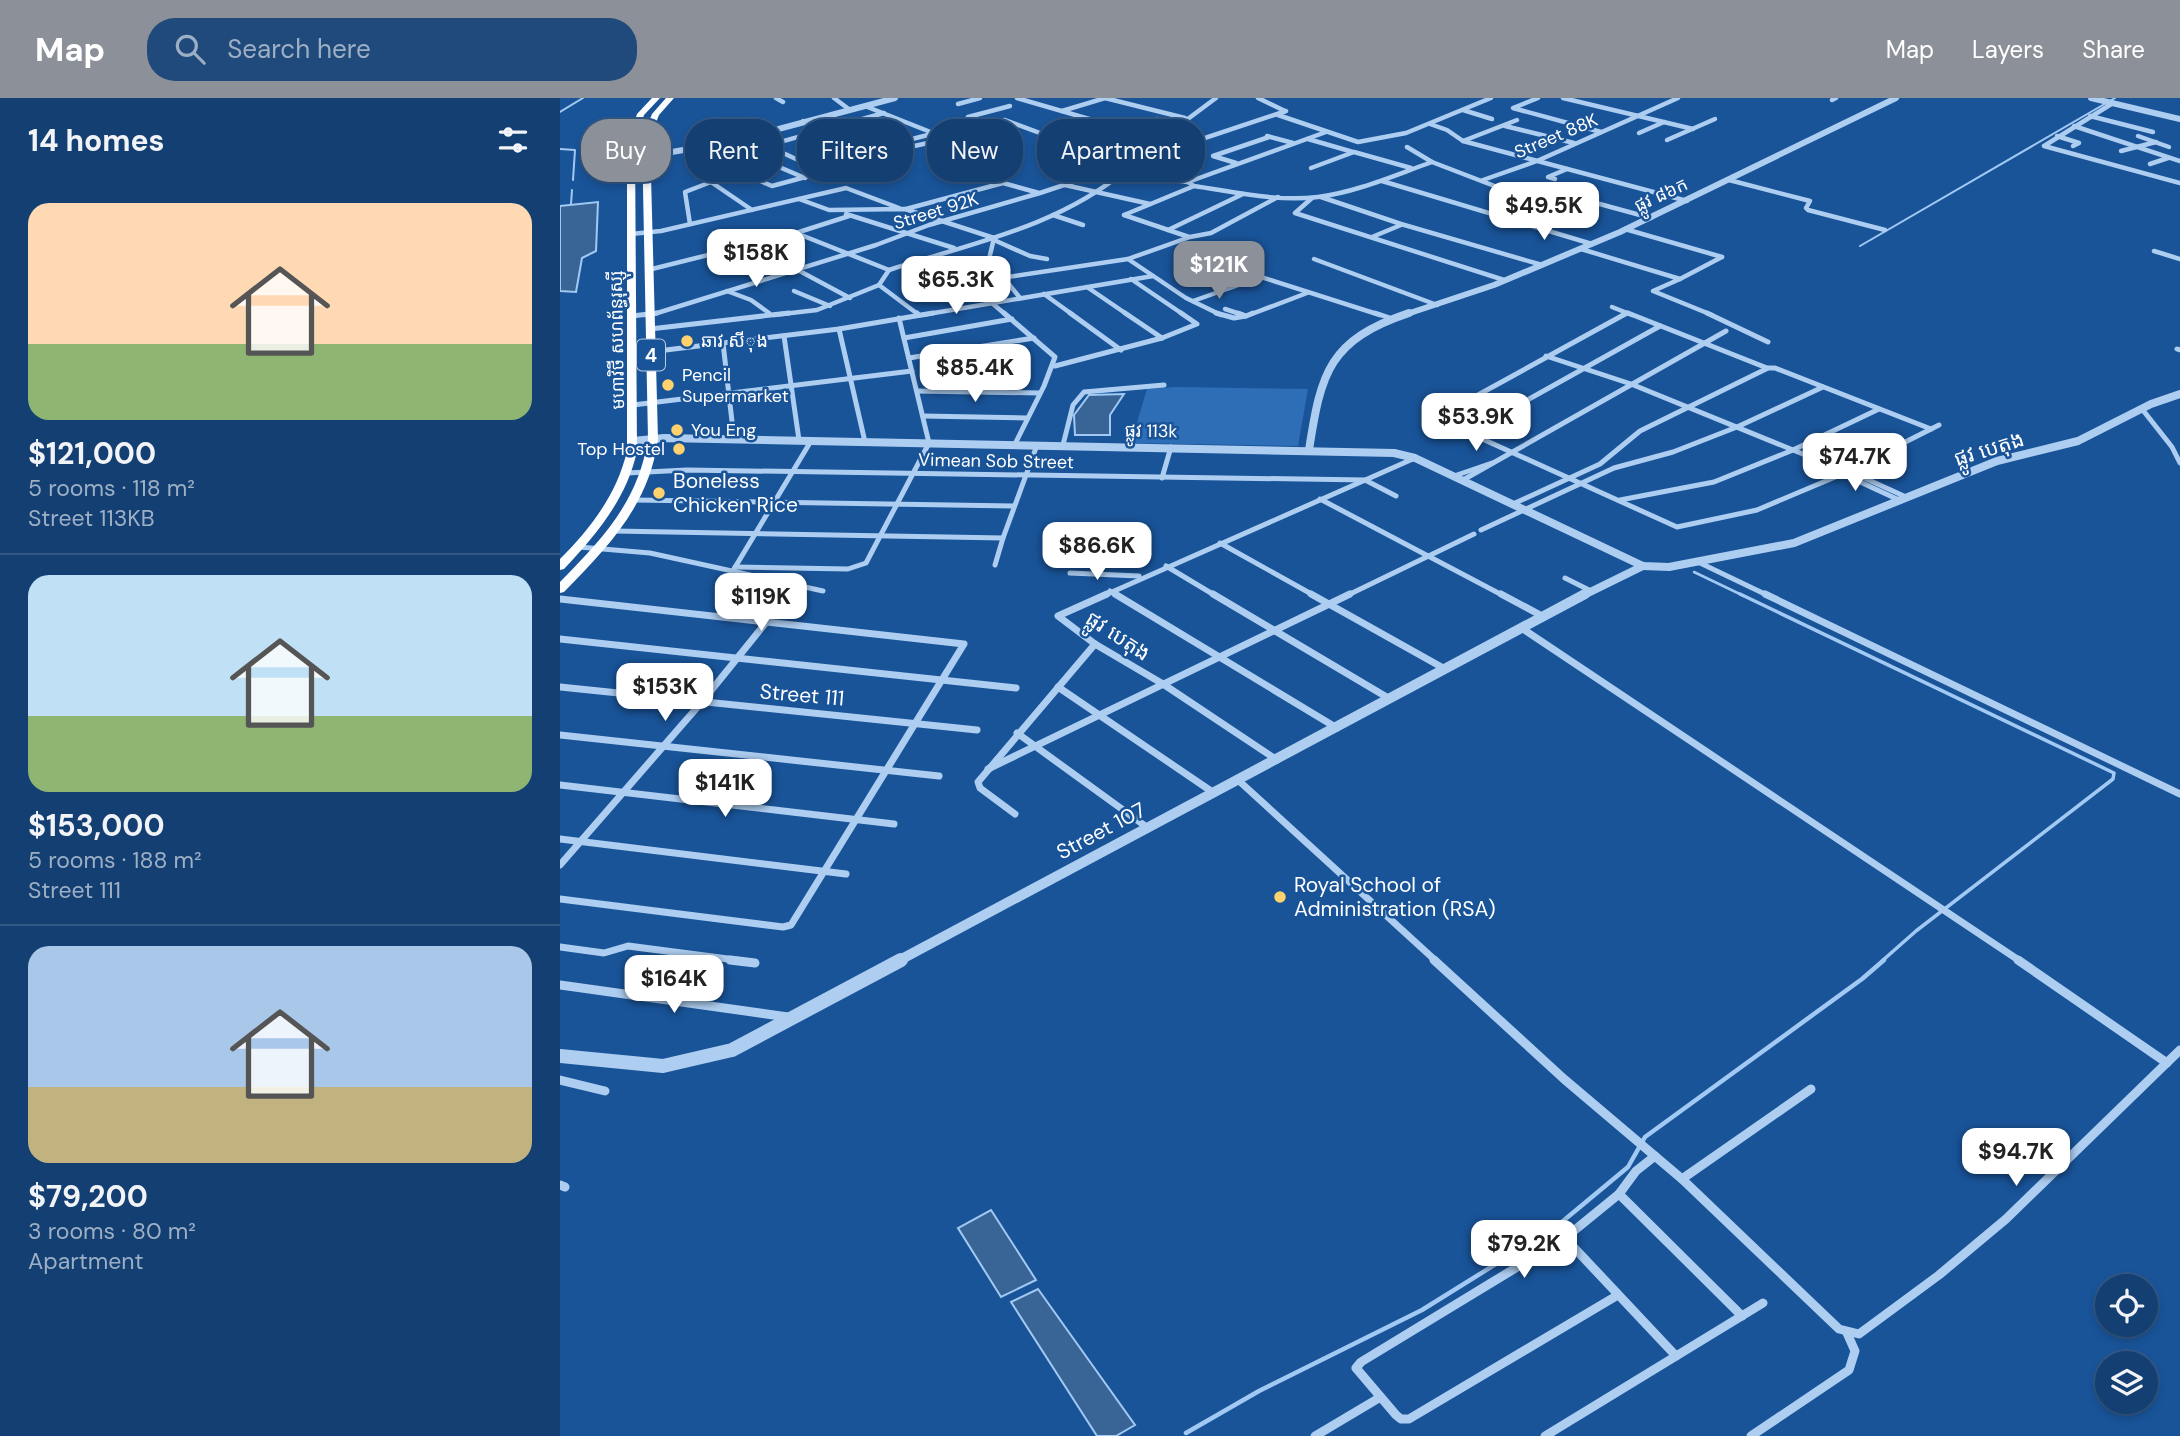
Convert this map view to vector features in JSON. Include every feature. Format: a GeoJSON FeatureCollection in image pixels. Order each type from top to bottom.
{"type":"FeatureCollection","features":[{"type":"Feature","properties":{"kind":"highway","name":"មហាវិថី សហព័ន្ធរុស្ស៊ី"},"geometry":{"type":"LineString","coordinates":[[639,119],[656,98]]}},
{"type":"Feature","properties":{"kind":"highway","name":"មហាវិថី សហព័ន្ធរុស្ស៊ី"},"geometry":{"type":"LineString","coordinates":[[654,119],[670,98]]}},
{"type":"Feature","properties":{"kind":"highway","name":"មហាវិថី សហព័ន្ធរុស្ស៊ី"},"geometry":{"type":"LineString","coordinates":[[560,566],[599,523],[627,473],[633,441],[631,182]]}},
{"type":"Feature","properties":{"kind":"highway","name":"មហាវិថី សហព័ន្ធរុស្ស៊ី"},"geometry":{"type":"LineString","coordinates":[[560,589],[614,531],[634,500],[648,471],[653,439],[646,182]]}},
{"type":"Feature","properties":{"kind":"street"},"geometry":{"type":"LineString","coordinates":[[776,98],[783,102]]}},
{"type":"Feature","properties":{"kind":"street"},"geometry":{"type":"LineString","coordinates":[[834,98],[850,110]]}},
{"type":"Feature","properties":{"kind":"street"},"geometry":{"type":"LineString","coordinates":[[812,119],[895,98]]}},
{"type":"Feature","properties":{"kind":"street"},"geometry":{"type":"LineString","coordinates":[[958,104],[980,98]]}},
{"type":"Feature","properties":{"kind":"street"},"geometry":{"type":"LineString","coordinates":[[1017,98],[1087,119]]}},
{"type":"Feature","properties":{"kind":"street"},"geometry":{"type":"LineString","coordinates":[[1062,111],[1105,98],[1185,118],[1214,99]]}},
{"type":"Feature","properties":{"kind":"street"},"geometry":{"type":"LineString","coordinates":[[1203,98],[1214,99]]}},
{"type":"Feature","properties":{"kind":"street","name":"Street 92K"},"geometry":{"type":"LineString","coordinates":[[1205,138],[1286,111],[1258,98]]}},
{"type":"Feature","properties":{"kind":"street"},"geometry":{"type":"LineString","coordinates":[[1276,114],[1358,142],[1406,133],[1491,98]]}},
{"type":"Feature","properties":{"kind":"street"},"geometry":{"type":"LineString","coordinates":[[1538,98],[1513,108],[1602,132]]}},
{"type":"Feature","properties":{"kind":"street"},"geometry":{"type":"LineString","coordinates":[[1563,98],[1693,129]]}},
{"type":"Feature","properties":{"kind":"street"},"geometry":{"type":"LineString","coordinates":[[1669,98],[1677,99]]}},
{"type":"Feature","properties":{"kind":"street","name":"ផ្លូវ ៨៦ក"},"geometry":{"type":"LineString","coordinates":[[1309,450],[1319,387],[1328,368],[1345,347],[1393,319],[1504,280],[1651,218],[1893,98]]}},
{"type":"Feature","properties":{"kind":"street"},"geometry":{"type":"LineString","coordinates":[[2091,98],[2180,119]]}},
{"type":"Feature","properties":{"kind":"street","name":"Street 88K"},"geometry":{"type":"LineString","coordinates":[[1482,180],[1537,161],[1677,99]]}},
{"type":"Feature","properties":{"kind":"street"},"geometry":{"type":"LineString","coordinates":[[2110,102],[2044,146],[2180,183]]}},
{"type":"Feature","properties":{"kind":"street"},"geometry":{"type":"LineString","coordinates":[[865,106],[927,132]]}},
{"type":"Feature","properties":{"kind":"street"},"geometry":{"type":"LineString","coordinates":[[967,119],[1010,106]]}},
{"type":"Feature","properties":{"kind":"street"},"geometry":{"type":"LineString","coordinates":[[1462,110],[1492,119]]}},
{"type":"Feature","properties":{"kind":"street"},"geometry":{"type":"LineString","coordinates":[[863,119],[884,113]]}},
{"type":"Feature","properties":{"kind":"street"},"geometry":{"type":"LineString","coordinates":[[2090,116],[2152,132]]}},
{"type":"Feature","properties":{"kind":"street"},"geometry":{"type":"LineString","coordinates":[[1667,140],[1715,119]]}},
{"type":"Feature","properties":{"kind":"street"},"geometry":{"type":"LineString","coordinates":[[1463,141],[1517,121]]}},
{"type":"Feature","properties":{"kind":"street"},"geometry":{"type":"LineString","coordinates":[[1639,133],[1664,122]]}},
{"type":"Feature","properties":{"kind":"street"},"geometry":{"type":"LineString","coordinates":[[1430,124],[1447,130],[1463,141],[1687,201]]}},
{"type":"Feature","properties":{"kind":"street"},"geometry":{"type":"LineString","coordinates":[[1505,125],[1574,143]]}},
{"type":"Feature","properties":{"kind":"street"},"geometry":{"type":"LineString","coordinates":[[2074,126],[2180,161]]}},
{"type":"Feature","properties":{"kind":"street"},"geometry":{"type":"LineString","coordinates":[[1205,175],[1326,132]]}},
{"type":"Feature","properties":{"kind":"street"},"geometry":{"type":"LineString","coordinates":[[1262,135],[1293,144]]}},
{"type":"Feature","properties":{"kind":"street"},"geometry":{"type":"LineString","coordinates":[[2057,136],[2079,143],[2073,146]]}},
{"type":"Feature","properties":{"kind":"street"},"geometry":{"type":"LineString","coordinates":[[2138,136],[2169,147]]}},
{"type":"Feature","properties":{"kind":"street"},"geometry":{"type":"LineString","coordinates":[[1237,163],[1213,156],[1269,137]]}},
{"type":"Feature","properties":{"kind":"street"},"geometry":{"type":"LineString","coordinates":[[1307,139],[1412,169]]}},
{"type":"Feature","properties":{"kind":"street"},"geometry":{"type":"LineString","coordinates":[[2120,151],[2156,142]]}},
{"type":"Feature","properties":{"kind":"street"},"geometry":{"type":"LineString","coordinates":[[1407,147],[1432,163],[1536,201],[1563,194],[1651,218]]}},
{"type":"Feature","properties":{"kind":"street"},"geometry":{"type":"LineString","coordinates":[[1311,168],[1354,152]]}},
{"type":"Feature","properties":{"kind":"street"},"geometry":{"type":"LineString","coordinates":[[2150,164],[2169,158]]}},
{"type":"Feature","properties":{"kind":"street"},"geometry":{"type":"LineString","coordinates":[[1189,182],[1194,186],[1243,194],[1313,198],[1432,163]]}},
{"type":"Feature","properties":{"kind":"street"},"geometry":{"type":"LineString","coordinates":[[1555,179],[1548,177],[1567,169]]}},
{"type":"Feature","properties":{"kind":"street"},"geometry":{"type":"LineString","coordinates":[[763,182],[772,186],[797,180]]}},
{"type":"Feature","properties":{"kind":"street"},"geometry":{"type":"LineString","coordinates":[[1381,180],[1592,244]]}},
{"type":"Feature","properties":{"kind":"street"},"geometry":{"type":"LineString","coordinates":[[1729,180],[1810,201],[1806,208],[1808,210],[1885,230]]}},
{"type":"Feature","properties":{"kind":"street","name":"Street 92K"},"geometry":{"type":"LineString","coordinates":[[632,316],[649,314],[727,291],[1072,182]]}},
{"type":"Feature","properties":{"kind":"street"},"geometry":{"type":"LineString","coordinates":[[796,233],[889,270],[994,239],[1100,192],[1112,182]]}},
{"type":"Feature","properties":{"kind":"street"},"geometry":{"type":"LineString","coordinates":[[690,224],[685,192],[711,183],[752,210]]}},
{"type":"Feature","properties":{"kind":"street"},"geometry":{"type":"LineString","coordinates":[[648,270],[796,233],[847,215],[902,209],[1003,183],[1040,193]]}},
{"type":"Feature","properties":{"kind":"street"},"geometry":{"type":"LineString","coordinates":[[1063,185],[1150,204]]}},
{"type":"Feature","properties":{"kind":"street"},"geometry":{"type":"LineString","coordinates":[[1190,237],[1124,215],[1194,186]]}},
{"type":"Feature","properties":{"kind":"street"},"geometry":{"type":"LineString","coordinates":[[631,234],[690,224],[846,188],[994,239],[1030,256],[1047,259]]}},
{"type":"Feature","properties":{"kind":"street"},"geometry":{"type":"LineString","coordinates":[[1168,230],[1243,194]]}},
{"type":"Feature","properties":{"kind":"street"},"geometry":{"type":"LineString","coordinates":[[931,257],[937,264],[946,286],[1128,259],[1190,237],[1211,233],[1278,197]]}},
{"type":"Feature","properties":{"kind":"street"},"geometry":{"type":"LineString","coordinates":[[1320,197],[1542,265]]}},
{"type":"Feature","properties":{"kind":"street"},"geometry":{"type":"LineString","coordinates":[[1313,198],[1294,212],[1504,280]]}},
{"type":"Feature","properties":{"kind":"street"},"geometry":{"type":"LineString","coordinates":[[799,199],[813,207],[956,249]]}},
{"type":"Feature","properties":{"kind":"street"},"geometry":{"type":"LineString","coordinates":[[1052,215],[1083,225]]}},
{"type":"Feature","properties":{"kind":"street"},"geometry":{"type":"LineString","coordinates":[[1372,237],[1401,224]]}},
{"type":"Feature","properties":{"kind":"street"},"geometry":{"type":"LineString","coordinates":[[1625,229],[1723,257],[1653,291],[1729,322],[1768,342]]}},
{"type":"Feature","properties":{"kind":"street"},"geometry":{"type":"LineString","coordinates":[[990,280],[987,268],[994,239]]}},
{"type":"Feature","properties":{"kind":"street"},"geometry":{"type":"LineString","coordinates":[[751,245],[850,298]]}},
{"type":"Feature","properties":{"kind":"street"},"geometry":{"type":"LineString","coordinates":[[1581,249],[1679,279]]}},
{"type":"Feature","properties":{"kind":"street"},"geometry":{"type":"LineString","coordinates":[[2154,251],[2180,259]]}},
{"type":"Feature","properties":{"kind":"street"},"geometry":{"type":"LineString","coordinates":[[1128,259],[1204,309],[1230,318],[1246,316],[1307,293]]}},
{"type":"Feature","properties":{"kind":"street"},"geometry":{"type":"LineString","coordinates":[[1314,259],[1437,305]]}},
{"type":"Feature","properties":{"kind":"street"},"geometry":{"type":"LineString","coordinates":[[743,272],[781,262]]}},
{"type":"Feature","properties":{"kind":"street"},"geometry":{"type":"LineString","coordinates":[[650,329],[807,312],[830,306],[879,285],[889,270]]}},
{"type":"Feature","properties":{"kind":"street"},"geometry":{"type":"LineString","coordinates":[[633,354],[839,328],[1153,275]]}},
{"type":"Feature","properties":{"kind":"street"},"geometry":{"type":"LineString","coordinates":[[1193,301],[1257,277],[1393,319]]}},
{"type":"Feature","properties":{"kind":"street"},"geometry":{"type":"LineString","coordinates":[[1004,278],[1020,298]]}},
{"type":"Feature","properties":{"kind":"street"},"geometry":{"type":"LineString","coordinates":[[1055,366],[1162,338],[1196,323],[1131,279]]}},
{"type":"Feature","properties":{"kind":"street"},"geometry":{"type":"LineString","coordinates":[[879,285],[919,315]]}},
{"type":"Feature","properties":{"kind":"street"},"geometry":{"type":"LineString","coordinates":[[1087,286],[1162,338]]}},
{"type":"Feature","properties":{"kind":"street"},"geometry":{"type":"LineString","coordinates":[[727,291],[751,300],[770,314]]}},
{"type":"Feature","properties":{"kind":"street"},"geometry":{"type":"LineString","coordinates":[[794,291],[830,306]]}},
{"type":"Feature","properties":{"kind":"street"},"geometry":{"type":"LineString","coordinates":[[1044,294],[1121,350]]}},
{"type":"Feature","properties":{"kind":"street"},"geometry":{"type":"LineString","coordinates":[[992,303],[1055,357],[1055,366],[1015,444]]}},
{"type":"Feature","properties":{"kind":"street"},"geometry":{"type":"LineString","coordinates":[[1612,307],[1931,429]]}},
{"type":"Feature","properties":{"kind":"street"},"geometry":{"type":"LineString","coordinates":[[1225,309],[1246,316]]}},
{"type":"Feature","properties":{"kind":"street"},"geometry":{"type":"LineString","coordinates":[[1627,313],[1436,418],[1681,527],[1757,510],[1846,472],[1939,425]]}},
{"type":"Feature","properties":{"kind":"street"},"geometry":{"type":"LineString","coordinates":[[733,569],[858,567],[866,563],[929,443],[899,318]]}},
{"type":"Feature","properties":{"kind":"street"},"geometry":{"type":"LineString","coordinates":[[904,338],[1012,319]]}},
{"type":"Feature","properties":{"kind":"street"},"geometry":{"type":"LineString","coordinates":[[1470,432],[1660,326]]}},
{"type":"Feature","properties":{"kind":"street"},"geometry":{"type":"LineString","coordinates":[[839,328],[865,442]]}},
{"type":"Feature","properties":{"kind":"street"},"geometry":{"type":"LineString","coordinates":[[1464,480],[1726,331]]}},
{"type":"Feature","properties":{"kind":"street"},"geometry":{"type":"LineString","coordinates":[[784,335],[789,386],[799,440]]}},
{"type":"Feature","properties":{"kind":"street"},"geometry":{"type":"LineString","coordinates":[[909,358],[1034,338]]}},
{"type":"Feature","properties":{"kind":"street"},"geometry":{"type":"LineString","coordinates":[[723,343],[734,439]]}},
{"type":"Feature","properties":{"kind":"street"},"geometry":{"type":"LineString","coordinates":[[1546,356],[1631,384],[1903,498]]}},
{"type":"Feature","properties":{"kind":"street"},"geometry":{"type":"LineString","coordinates":[[1513,504],[1600,464],[1640,430],[1768,368]]}},
{"type":"Feature","properties":{"kind":"street"},"geometry":{"type":"LineString","coordinates":[[633,405],[912,371]]}},
{"type":"Feature","properties":{"kind":"street"},"geometry":{"type":"LineString","coordinates":[[1063,445],[1073,405],[1084,392],[1164,385]]}},
{"type":"Feature","properties":{"kind":"street"},"geometry":{"type":"LineString","coordinates":[[988,769],[1581,483],[1632,462],[1674,453],[1824,387]]}},
{"type":"Feature","properties":{"kind":"street"},"geometry":{"type":"LineString","coordinates":[[917,391],[1039,393]]}},
{"type":"Feature","properties":{"kind":"street","name":"ផ្លូវ បេតុង"},"geometry":{"type":"LineString","coordinates":[[1643,566],[1668,567],[1698,562],[1811,538],[1997,461],[2078,441],[2141,409],[2180,394]]}},
{"type":"Feature","properties":{"kind":"street"},"geometry":{"type":"LineString","coordinates":[[1619,500],[1714,482],[1793,450],[1879,408]]}},
{"type":"Feature","properties":{"kind":"street"},"geometry":{"type":"LineString","coordinates":[[2141,409],[2172,447],[2180,463]]}},
{"type":"Feature","properties":{"kind":"street"},"geometry":{"type":"LineString","coordinates":[[923,415],[1027,418]]}},
{"type":"Feature","properties":{"kind":"street","name":"ផ្លូវ 113k"},"geometry":{"type":"LineString","coordinates":[[633,441],[734,439],[1384,452],[1415,458],[1643,566]]}},
{"type":"Feature","properties":{"kind":"street"},"geometry":{"type":"LineString","coordinates":[[733,569],[811,441]]}},
{"type":"Feature","properties":{"kind":"street"},"geometry":{"type":"LineString","coordinates":[[995,565],[1013,506],[1037,445]]}},
{"type":"Feature","properties":{"kind":"street"},"geometry":{"type":"LineString","coordinates":[[1162,478],[1171,447]]}},
{"type":"Feature","properties":{"kind":"street"},"geometry":{"type":"LineString","coordinates":[[1614,453],[1632,462]]}},
{"type":"Feature","properties":{"kind":"street","name":"ផ្លូវ បេតុង"},"geometry":{"type":"LineString","coordinates":[[1277,760],[1163,684],[1095,644],[1058,616],[1415,458]]}},
{"type":"Feature","properties":{"kind":"street"},"geometry":{"type":"LineString","coordinates":[[1454,476],[1496,462]]}},
{"type":"Feature","properties":{"kind":"street","name":"Vimean Sob Street"},"geometry":{"type":"LineString","coordinates":[[627,473],[793,472],[1365,480]]}},
{"type":"Feature","properties":{"kind":"street"},"geometry":{"type":"LineString","coordinates":[[1365,480],[1396,496]]}},
{"type":"Feature","properties":{"kind":"street"},"geometry":{"type":"LineString","coordinates":[[1320,499],[1544,617]]}},
{"type":"Feature","properties":{"kind":"street"},"geometry":{"type":"LineString","coordinates":[[634,500],[1013,506]]}},
{"type":"Feature","properties":{"kind":"street"},"geometry":{"type":"LineString","coordinates":[[614,531],[1003,538]]}},
{"type":"Feature","properties":{"kind":"street"},"geometry":{"type":"LineString","coordinates":[[1220,543],[1327,605],[1447,669]]}},
{"type":"Feature","properties":{"kind":"street"},"geometry":{"type":"LineString","coordinates":[[579,547],[650,554],[733,569],[823,591]]}},
{"type":"Feature","properties":{"kind":"street"},"geometry":{"type":"LineString","coordinates":[[1698,562],[2180,793]]}},
{"type":"Feature","properties":{"kind":"street"},"geometry":{"type":"LineString","coordinates":[[1166,566],[1390,699]]}},
{"type":"Feature","properties":{"kind":"street","name":"Street 107"},"geometry":{"type":"LineString","coordinates":[[562,1060],[663,1066],[732,1049],[1523,629],[1591,590],[1643,566]]}},
{"type":"Feature","properties":{"kind":"street"},"geometry":{"type":"LineString","coordinates":[[1070,573],[1144,576]]}},
{"type":"Feature","properties":{"kind":"street"},"geometry":{"type":"LineString","coordinates":[[1565,578],[1591,590]]}},
{"type":"Feature","properties":{"kind":"street"},"geometry":{"type":"LineString","coordinates":[[1110,591],[1337,727]]}},
{"type":"Feature","properties":{"kind":"street"},"geometry":{"type":"LineString","coordinates":[[560,599],[768,620],[964,644],[791,925],[786,927],[560,899]]}},
{"type":"Feature","properties":{"kind":"street"},"geometry":{"type":"LineString","coordinates":[[560,865],[701,703],[768,620]]}},
{"type":"Feature","properties":{"kind":"street"},"geometry":{"type":"LineString","coordinates":[[1523,629],[1928,898],[2167,1063]]}},
{"type":"Feature","properties":{"kind":"street"},"geometry":{"type":"LineString","coordinates":[[560,639],[1016,688]]}},
{"type":"Feature","properties":{"kind":"street"},"geometry":{"type":"LineString","coordinates":[[1015,814],[979,788],[978,782],[1095,644]]}},
{"type":"Feature","properties":{"kind":"street","name":"Street 111"},"geometry":{"type":"LineString","coordinates":[[560,687],[977,730]]}},
{"type":"Feature","properties":{"kind":"street"},"geometry":{"type":"LineString","coordinates":[[1058,687],[1214,793]]}},
{"type":"Feature","properties":{"kind":"street"},"geometry":{"type":"LineString","coordinates":[[1017,733],[1148,828]]}},
{"type":"Feature","properties":{"kind":"street"},"geometry":{"type":"LineString","coordinates":[[560,735],[939,776]]}},
{"type":"Feature","properties":{"kind":"street"},"geometry":{"type":"LineString","coordinates":[[1238,780],[1555,1070],[1682,1179],[1774,1269],[1839,1329],[1847,1333],[1859,1334],[1939,1275],[1989,1233],[2180,1050]]}},
{"type":"Feature","properties":{"kind":"street"},"geometry":{"type":"LineString","coordinates":[[560,785],[894,824]]}},
{"type":"Feature","properties":{"kind":"street"},"geometry":{"type":"LineString","coordinates":[[560,839],[846,874]]}},
{"type":"Feature","properties":{"kind":"street"},"geometry":{"type":"LineString","coordinates":[[560,947],[604,953],[628,946],[755,963]]}},
{"type":"Feature","properties":{"kind":"street"},"geometry":{"type":"LineString","coordinates":[[560,985],[791,1017]]}},
{"type":"Feature","properties":{"kind":"street"},"geometry":{"type":"LineString","coordinates":[[560,1080],[606,1091]]}},
{"type":"Feature","properties":{"kind":"street"},"geometry":{"type":"LineString","coordinates":[[1682,1179],[1811,1089]]}},
{"type":"Feature","properties":{"kind":"street"},"geometry":{"type":"LineString","coordinates":[[1618,1295],[1413,1417],[1401,1419],[1379,1398],[1356,1368],[1361,1362],[1565,1238],[1619,1194],[1653,1154]]}},
{"type":"Feature","properties":{"kind":"street"},"geometry":{"type":"LineString","coordinates":[[1619,1194],[1742,1316]]}},
{"type":"Feature","properties":{"kind":"street"},"geometry":{"type":"LineString","coordinates":[[1565,1238],[1676,1356]]}},
{"type":"Feature","properties":{"kind":"street"},"geometry":{"type":"LineString","coordinates":[[1545,1436],[1763,1303]]}},
{"type":"Feature","properties":{"kind":"street"},"geometry":{"type":"LineString","coordinates":[[1751,1436],[1849,1370],[1857,1352],[1847,1333]]}},
{"type":"Feature","properties":{"kind":"street"},"geometry":{"type":"LineString","coordinates":[[1315,1436],[1379,1398]]}},
{"type":"Feature","properties":{"kind":"shaded area"},"geometry":{"type":"Polygon","coordinates":[[[598,202],[596,251],[582,258],[576,292],[560,291],[560,206],[598,202]]]}},
{"type":"Feature","properties":{"kind":"shaded area"},"geometry":{"type":"Polygon","coordinates":[[[1147,389],[1308,389],[1298,446],[1131,443],[1147,389]]]}},
{"type":"Feature","properties":{"kind":"shaded area"},"geometry":{"type":"Polygon","coordinates":[[[1124,394],[1110,415],[1110,435],[1075,435],[1074,415],[1089,395],[1124,394]]]}},
{"type":"Feature","properties":{"kind":"shaded area"},"geometry":{"type":"Polygon","coordinates":[[[991,1210],[1036,1280],[1001,1297],[958,1228],[991,1210]]]}},
{"type":"Feature","properties":{"kind":"shaded area"},"geometry":{"type":"Polygon","coordinates":[[[1038,1289],[1135,1425],[1116,1436],[1097,1436],[1011,1302],[1038,1289]]]}},
{"type":"Feature","properties":{"kind":"waterway"},"geometry":{"type":"LineString","coordinates":[[560,112],[583,98]]}},
{"type":"Feature","properties":{"kind":"waterway"},"geometry":{"type":"LineString","coordinates":[[1860,246],[2115,98]]}},
{"type":"Feature","properties":{"kind":"waterway"},"geometry":{"type":"LineString","coordinates":[[560,149],[575,150],[573,180]]}},
{"type":"Feature","properties":{"kind":"waterway"},"geometry":{"type":"LineString","coordinates":[[571,204],[572,190]]}},
{"type":"Feature","properties":{"kind":"waterway"},"geometry":{"type":"LineString","coordinates":[[1694,572],[1744,596]]}},
{"type":"Feature","properties":{"kind":"waterway"},"geometry":{"type":"LineString","coordinates":[[1740,594],[2114,773],[2113,779],[1916,931],[1882,961]]}},
{"type":"Feature","properties":{"kind":"waterway"},"geometry":{"type":"LineString","coordinates":[[1186,1433],[1259,1391],[1422,1310],[1557,1226],[1628,1167],[1645,1137],[1862,979],[1884,960]]}},
{"type":"Feature","properties":{"kind":"place","name":"ឆាវ សីុង"},"geometry":{"type":"Point","coordinates":[687,341]}},
{"type":"Feature","properties":{"kind":"place","name":"Pencil Supermarket"},"geometry":{"type":"Point","coordinates":[668,385]}},
{"type":"Feature","properties":{"kind":"place","name":"You Eng"},"geometry":{"type":"Point","coordinates":[677,430]}},
{"type":"Feature","properties":{"kind":"place","name":"Top Hostel"},"geometry":{"type":"Point","coordinates":[679,449]}},
{"type":"Feature","properties":{"kind":"place","name":"Boneless Chicken Rice"},"geometry":{"type":"Point","coordinates":[659,493]}},
{"type":"Feature","properties":{"kind":"place","name":"Royal School of Administration (RSA)"},"geometry":{"type":"Point","coordinates":[1280,897]}}]}
